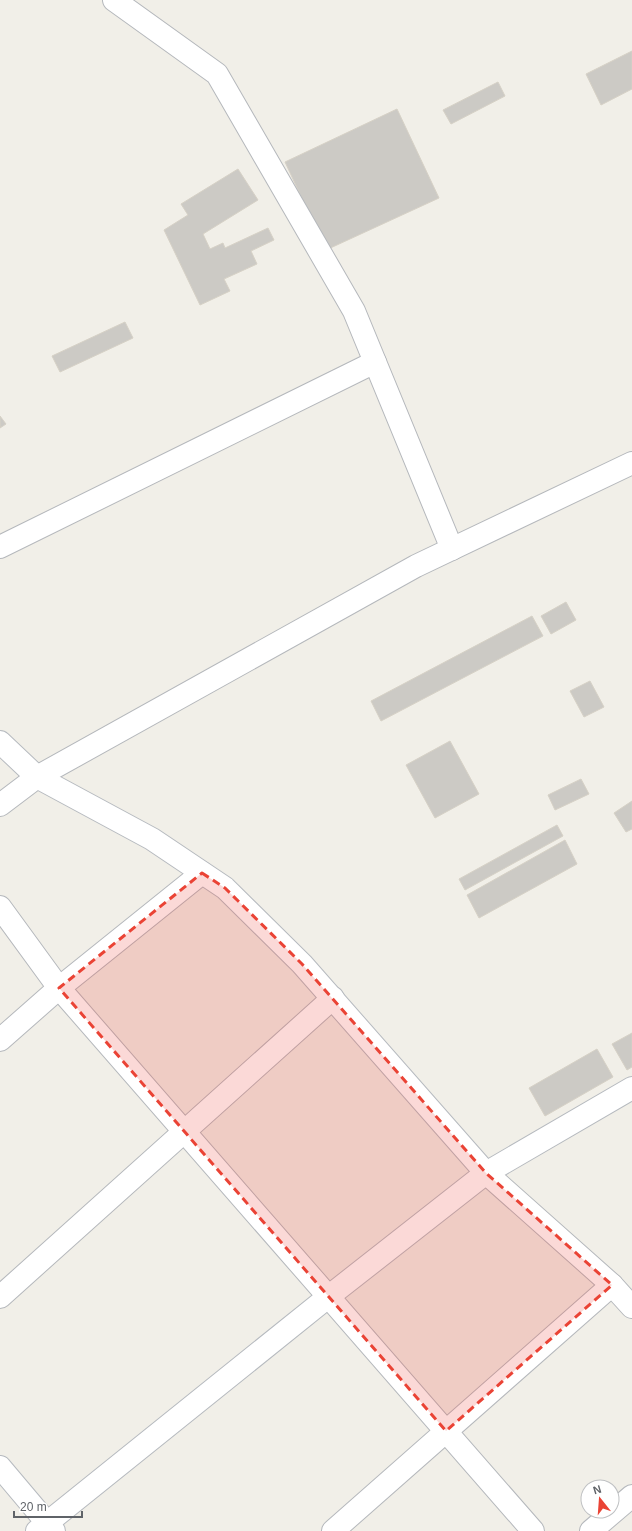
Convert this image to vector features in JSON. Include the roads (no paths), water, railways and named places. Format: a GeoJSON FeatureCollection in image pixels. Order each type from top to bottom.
{"type":"FeatureCollection","features":[{"type":"Feature","properties":{"kind":"street"},"geometry":{"type":"LineString","coordinates":[[114,0],[216,74],[354,311],[452,549]]}},
{"type":"Feature","properties":{"kind":"street"},"geometry":{"type":"LineString","coordinates":[[0,547],[375,362]]}},
{"type":"Feature","properties":{"kind":"street"},"geometry":{"type":"LineString","coordinates":[[0,804],[36,777],[416,566],[632,463]]}},
{"type":"Feature","properties":{"kind":"street"},"geometry":{"type":"LineString","coordinates":[[0,742],[36,777],[152,839],[225,888],[302,964],[486,1173],[612,1285],[632,1307]]}},
{"type":"Feature","properties":{"kind":"street"},"geometry":{"type":"LineString","coordinates":[[0,1040],[59,988],[202,873]]}},
{"type":"Feature","properties":{"kind":"street"},"geometry":{"type":"LineString","coordinates":[[0,907],[59,988],[533,1531]]}},
{"type":"Feature","properties":{"kind":"street"},"geometry":{"type":"LineString","coordinates":[[0,1297],[333,998]]}},
{"type":"Feature","properties":{"kind":"street"},"geometry":{"type":"LineString","coordinates":[[0,1467],[46,1528],[328,1296],[486,1173],[632,1088]]}},
{"type":"Feature","properties":{"kind":"street"},"geometry":{"type":"LineString","coordinates":[[333,1531],[612,1285]]}},
{"type":"Feature","properties":{"kind":"street"},"geometry":{"type":"LineString","coordinates":[[591,1531],[632,1496]]}}]}
